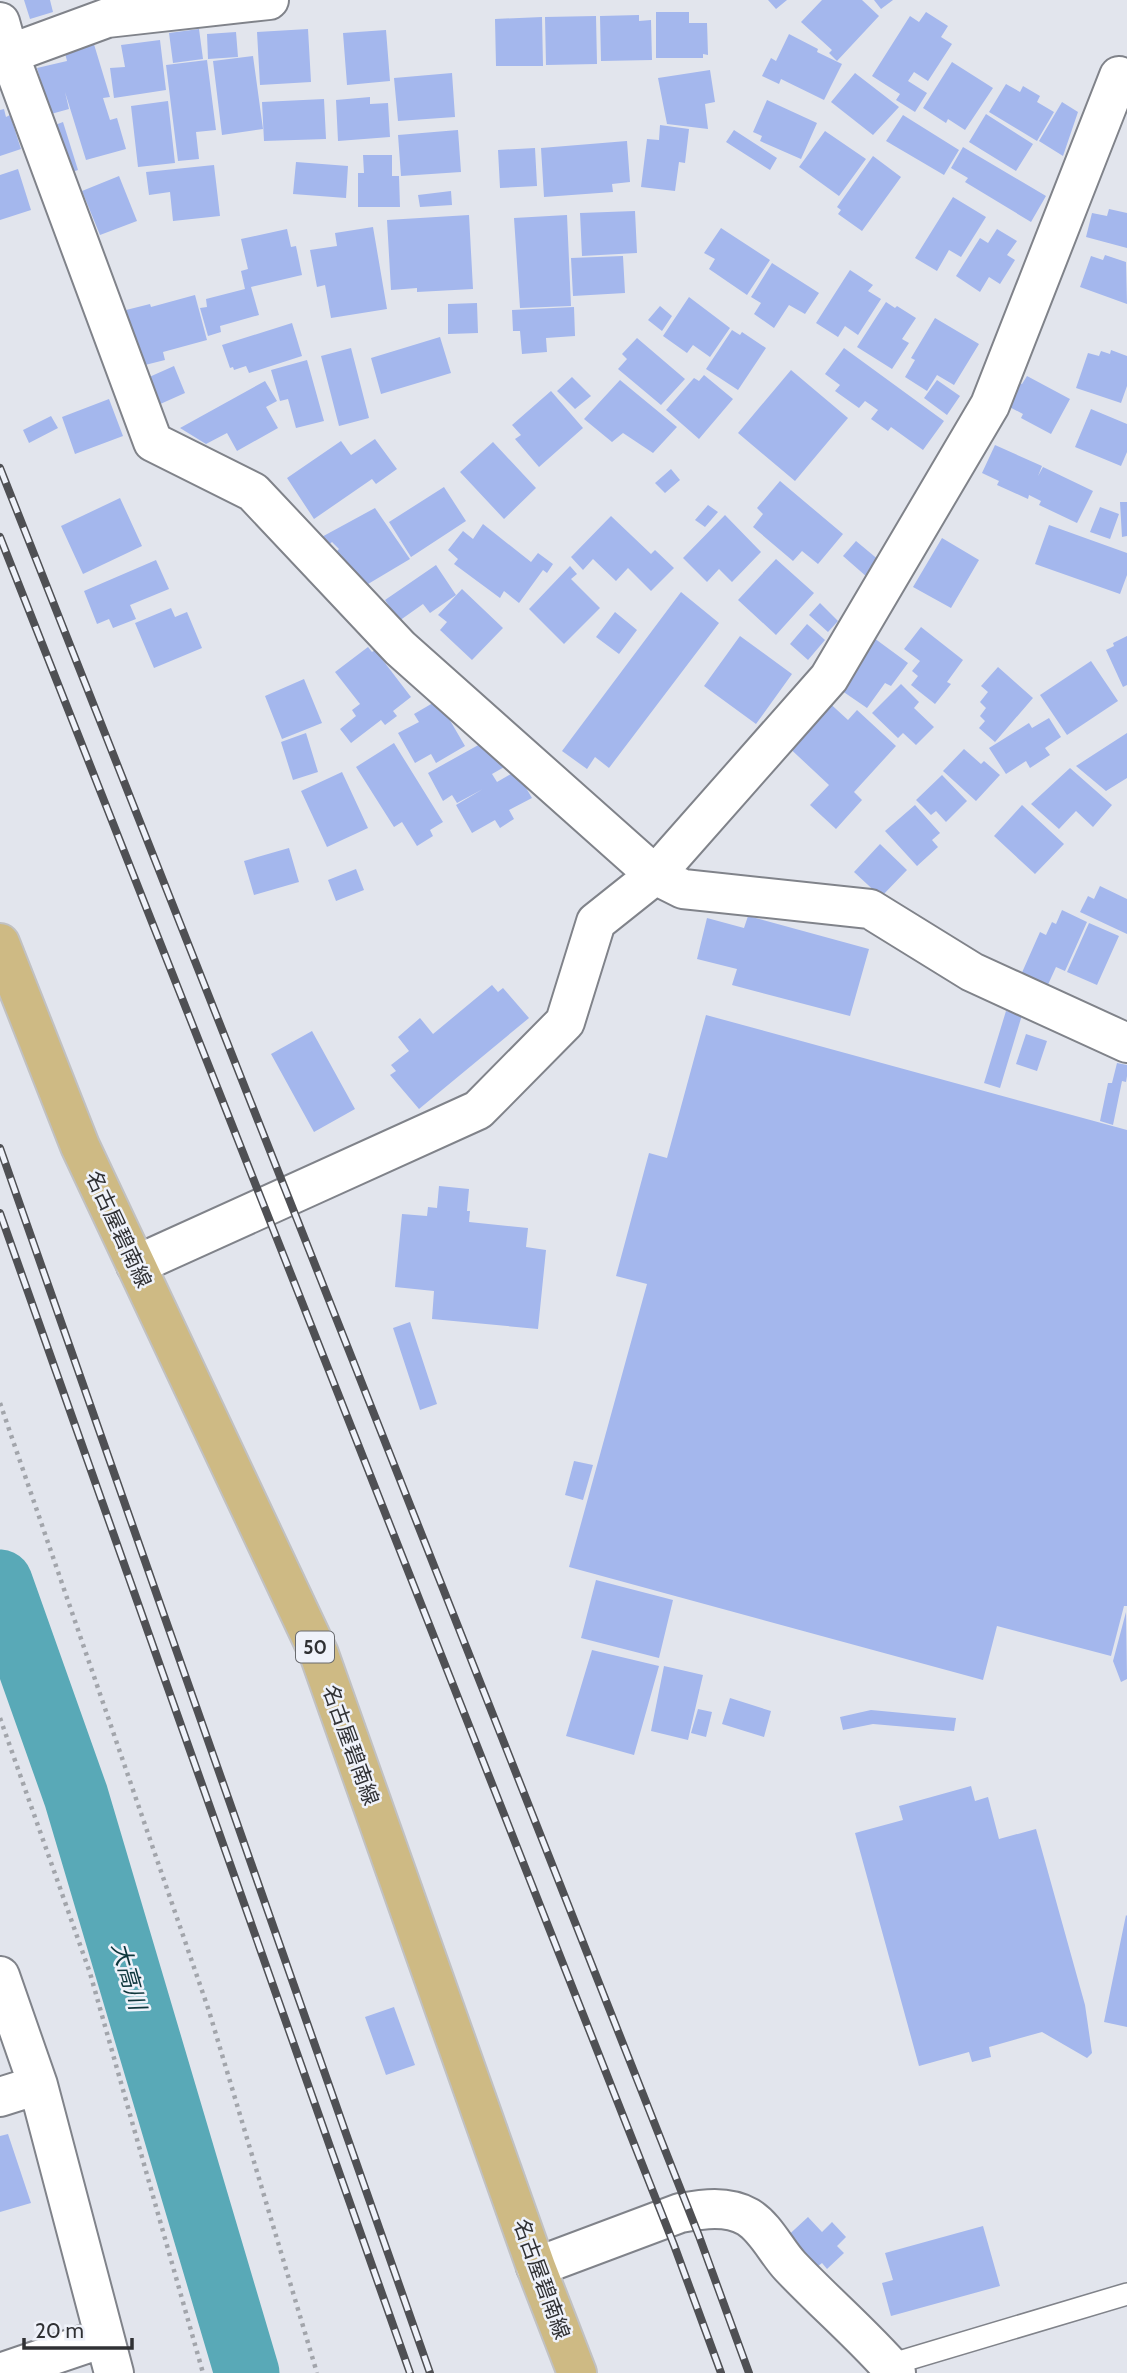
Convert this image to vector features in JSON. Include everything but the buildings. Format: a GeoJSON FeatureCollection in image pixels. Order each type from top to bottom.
{"type":"FeatureCollection","features":[{"type":"Feature","properties":{"kind":"main road","name":"名古屋碧南線"},"geometry":{"type":"LineString","coordinates":[[0,943],[80,1146],[319,1654],[536,2267],[577,2373]]}},
{"type":"Feature","properties":{"kind":"street"},"geometry":{"type":"LineString","coordinates":[[290,0],[107,18],[5,38],[153,442],[253,492],[400,648],[655,875],[683,889],[870,909],[972,972],[1127,1043]]}},
{"type":"Feature","properties":{"kind":"street"},"geometry":{"type":"LineString","coordinates":[[136,1265],[478,1110],[565,1022],[596,922],[655,875],[829,678],[990,405],[1119,76]]}},
{"type":"Feature","properties":{"kind":"street"},"geometry":{"type":"LineString","coordinates":[[0,1976],[38,2085],[108,2356],[0,2373]]}},
{"type":"Feature","properties":{"kind":"street"},"geometry":{"type":"LineString","coordinates":[[0,2097],[38,2085]]}},
{"type":"Feature","properties":{"kind":"street"},"geometry":{"type":"LineString","coordinates":[[536,2267],[680,2213],[722,2209],[746,2216],[756,2224],[788,2264],[893,2369]]}},
{"type":"Feature","properties":{"kind":"lane"},"geometry":{"type":"LineString","coordinates":[[893,2369],[1127,2294]]}},
{"type":"Feature","properties":{"kind":"path"},"geometry":{"type":"LineString","coordinates":[[0,1403],[209,2011],[317,2373]]}},
{"type":"Feature","properties":{"kind":"path"},"geometry":{"type":"LineString","coordinates":[[0,1718],[90,1973],[204,2373]]}},
{"type":"Feature","properties":{"kind":"waterway","name":"大高川"},"geometry":{"type":"LineString","coordinates":[[0,1582],[76,1796],[247,2373]]}},
{"type":"Feature","properties":{"kind":"railway"},"geometry":{"type":"LineString","coordinates":[[0,468],[699,2236],[749,2373]]}},
{"type":"Feature","properties":{"kind":"railway"},"geometry":{"type":"LineString","coordinates":[[0,537],[674,2245],[721,2373]]}},
{"type":"Feature","properties":{"kind":"railway"},"geometry":{"type":"LineString","coordinates":[[0,1148],[430,2373]]}},
{"type":"Feature","properties":{"kind":"railway"},"geometry":{"type":"LineString","coordinates":[[0,1213],[410,2373]]}}]}
